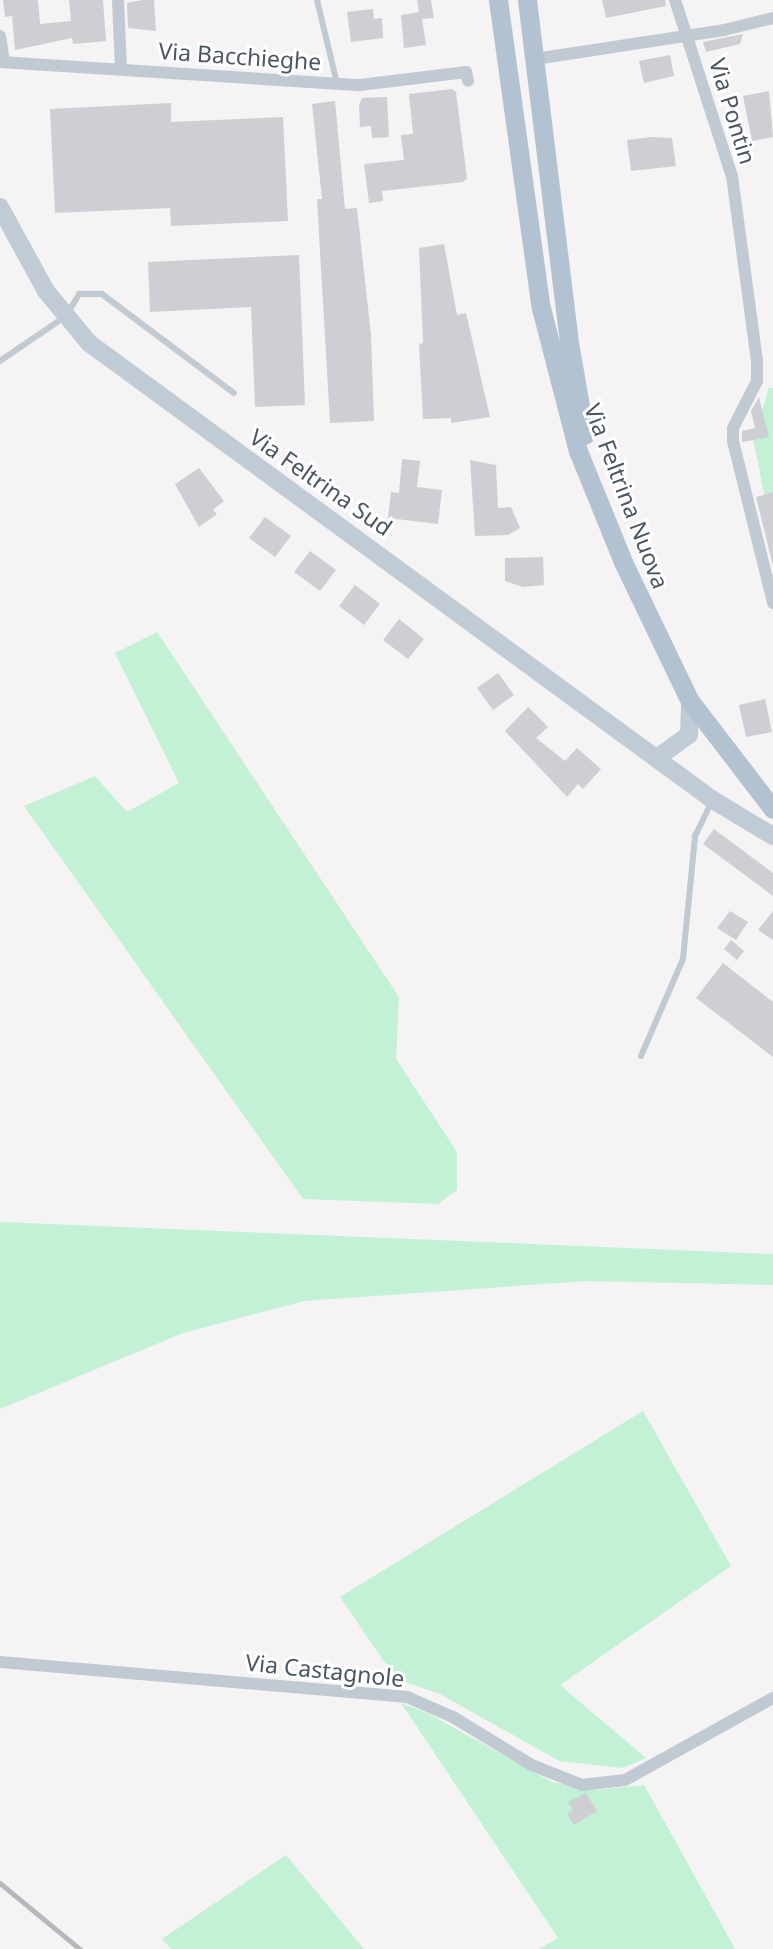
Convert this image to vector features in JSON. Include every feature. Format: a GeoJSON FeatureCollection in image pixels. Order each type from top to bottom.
{"type":"FeatureCollection","features":[{"type":"Feature","properties":{"kind":"main road","name":"Via Feltrina Nuova"},"geometry":{"type":"LineString","coordinates":[[498,0],[541,308],[578,451],[607,524],[690,701],[773,810]]}},
{"type":"Feature","properties":{"kind":"main road"},"geometry":{"type":"LineString","coordinates":[[527,0],[570,348],[607,524]]}},
{"type":"Feature","properties":{"kind":"main road","name":"Via Feltrina Sud"},"geometry":{"type":"LineString","coordinates":[[0,207],[46,291],[100,351],[713,800],[773,836]]}},
{"type":"Feature","properties":{"kind":"main road"},"geometry":{"type":"LineString","coordinates":[[657,758],[689,735],[690,701]]}},
{"type":"Feature","properties":{"kind":"street"},"geometry":{"type":"LineString","coordinates":[[118,0],[121,68]]}},
{"type":"Feature","properties":{"kind":"street","name":"Via Pontin"},"geometry":{"type":"LineString","coordinates":[[676,0],[732,176],[757,360],[757,381],[733,428],[733,441],[773,603]]}},
{"type":"Feature","properties":{"kind":"street"},"geometry":{"type":"LineString","coordinates":[[535,59],[686,36],[773,18]]}},
{"type":"Feature","properties":{"kind":"street"},"geometry":{"type":"LineString","coordinates":[[0,36],[2,62]]}},
{"type":"Feature","properties":{"kind":"street","name":"Via Bacchieghe"},"geometry":{"type":"LineString","coordinates":[[2,62],[121,68],[338,85],[420,81],[466,72],[468,81]]}},
{"type":"Feature","properties":{"kind":"street","name":"Via Castagnole"},"geometry":{"type":"LineString","coordinates":[[0,1662],[407,1697],[453,1717],[532,1765],[582,1785],[625,1780],[773,1698]]}},
{"type":"Feature","properties":{"kind":"lane"},"geometry":{"type":"LineString","coordinates":[[317,0],[338,85]]}},
{"type":"Feature","properties":{"kind":"lane"},"geometry":{"type":"LineString","coordinates":[[0,361],[66,316],[79,294],[102,294],[234,393]]}},
{"type":"Feature","properties":{"kind":"lane"},"geometry":{"type":"LineString","coordinates":[[642,1056],[683,959],[695,836],[713,800]]}},
{"type":"Feature","properties":{"kind":"green space"},"geometry":{"type":"Polygon","coordinates":[[[769,388],[773,388],[773,538],[753,438],[769,388]]]}},
{"type":"Feature","properties":{"kind":"green space"},"geometry":{"type":"Polygon","coordinates":[[[157,632],[399,997],[396,1059],[457,1152],[457,1190],[438,1204],[303,1199],[24,806],[95,776],[127,812],[179,783],[115,653],[157,632]]]}},
{"type":"Feature","properties":{"kind":"green space"},"geometry":{"type":"Polygon","coordinates":[[[0,1222],[773,1254],[773,1285],[586,1281],[304,1301],[183,1333],[0,1409],[0,1222]]]}},
{"type":"Feature","properties":{"kind":"green space"},"geometry":{"type":"Polygon","coordinates":[[[643,1411],[731,1566],[560,1685],[646,1758],[623,1768],[559,1761],[440,1694],[396,1679],[340,1597],[643,1411]]]}},
{"type":"Feature","properties":{"kind":"green space"},"geometry":{"type":"Polygon","coordinates":[[[401,1703],[429,1714],[552,1782],[597,1790],[644,1785],[735,1949],[539,1949],[558,1938],[401,1703]]]}},
{"type":"Feature","properties":{"kind":"green space"},"geometry":{"type":"Polygon","coordinates":[[[286,1855],[364,1949],[171,1949],[162,1939],[286,1855]]]}},
{"type":"Feature","properties":{"kind":"building"},"geometry":{"type":"Polygon","coordinates":[[[3,0],[38,0],[40,24],[71,21],[69,0],[103,0],[106,41],[73,44],[72,38],[15,50],[12,16],[5,17],[3,0]]]}},
{"type":"Feature","properties":{"kind":"building"},"geometry":{"type":"Polygon","coordinates":[[[154,0],[156,31],[128,28],[127,3],[154,0]]]}},
{"type":"Feature","properties":{"kind":"building"},"geometry":{"type":"Polygon","coordinates":[[[417,0],[431,0],[434,18],[422,19],[426,45],[404,48],[401,15],[419,12],[417,0]]]}},
{"type":"Feature","properties":{"kind":"building"},"geometry":{"type":"Polygon","coordinates":[[[602,0],[665,0],[666,6],[606,18],[602,0]]]}},
{"type":"Feature","properties":{"kind":"building"},"geometry":{"type":"Polygon","coordinates":[[[373,9],[374,19],[382,18],[383,38],[351,42],[347,12],[373,9]]]}},
{"type":"Feature","properties":{"kind":"building"},"geometry":{"type":"Polygon","coordinates":[[[743,34],[740,44],[706,52],[703,42],[743,34]]]}},
{"type":"Feature","properties":{"kind":"building"},"geometry":{"type":"Polygon","coordinates":[[[670,55],[674,76],[644,83],[639,61],[670,55]]]}},
{"type":"Feature","properties":{"kind":"building"},"geometry":{"type":"Polygon","coordinates":[[[452,89],[456,92],[467,178],[463,182],[382,191],[383,201],[369,203],[364,164],[404,160],[401,135],[413,134],[409,94],[452,89]]]}},
{"type":"Feature","properties":{"kind":"building"},"geometry":{"type":"Polygon","coordinates":[[[769,91],[773,137],[752,141],[743,96],[769,91]]]}},
{"type":"Feature","properties":{"kind":"building"},"geometry":{"type":"Polygon","coordinates":[[[387,97],[389,137],[372,138],[371,126],[360,127],[359,106],[362,98],[387,97]]]}},
{"type":"Feature","properties":{"kind":"building"},"geometry":{"type":"Polygon","coordinates":[[[335,101],[345,209],[357,208],[371,335],[374,421],[330,423],[317,199],[322,199],[312,104],[335,101]]]}},
{"type":"Feature","properties":{"kind":"building"},"geometry":{"type":"Polygon","coordinates":[[[171,103],[171,122],[283,117],[288,221],[171,226],[170,208],[55,213],[50,109],[171,103]]]}},
{"type":"Feature","properties":{"kind":"building"},"geometry":{"type":"Polygon","coordinates":[[[672,138],[676,166],[631,171],[627,140],[672,138]]]}},
{"type":"Feature","properties":{"kind":"building"},"geometry":{"type":"Polygon","coordinates":[[[444,244],[457,315],[466,313],[490,417],[451,423],[451,418],[423,419],[419,344],[423,343],[419,248],[444,244]]]}},
{"type":"Feature","properties":{"kind":"building"},"geometry":{"type":"Polygon","coordinates":[[[299,255],[305,405],[255,407],[251,307],[150,312],[148,262],[299,255]]]}},
{"type":"Feature","properties":{"kind":"building"},"geometry":{"type":"Polygon","coordinates":[[[759,397],[769,437],[742,442],[742,431],[755,428],[751,411],[759,397]]]}},
{"type":"Feature","properties":{"kind":"building"},"geometry":{"type":"Polygon","coordinates":[[[402,459],[420,461],[417,487],[442,490],[438,524],[388,518],[391,492],[399,493],[402,459]]]}},
{"type":"Feature","properties":{"kind":"building"},"geometry":{"type":"Polygon","coordinates":[[[470,460],[496,465],[498,508],[511,507],[520,528],[508,535],[475,536],[470,460]]]}},
{"type":"Feature","properties":{"kind":"building"},"geometry":{"type":"Polygon","coordinates":[[[199,468],[224,501],[213,510],[217,514],[199,527],[175,484],[199,468]]]}},
{"type":"Feature","properties":{"kind":"building"},"geometry":{"type":"Polygon","coordinates":[[[773,492],[773,566],[756,497],[773,492]]]}},
{"type":"Feature","properties":{"kind":"building"},"geometry":{"type":"Polygon","coordinates":[[[265,517],[291,536],[275,557],[249,538],[265,517]]]}},
{"type":"Feature","properties":{"kind":"building"},"geometry":{"type":"Polygon","coordinates":[[[310,551],[336,570],[320,591],[294,572],[310,551]]]}},
{"type":"Feature","properties":{"kind":"building"},"geometry":{"type":"Polygon","coordinates":[[[543,557],[544,585],[523,587],[505,581],[505,558],[543,557]]]}},
{"type":"Feature","properties":{"kind":"building"},"geometry":{"type":"Polygon","coordinates":[[[355,585],[380,604],[364,625],[339,606],[355,585]]]}},
{"type":"Feature","properties":{"kind":"building"},"geometry":{"type":"Polygon","coordinates":[[[399,619],[424,639],[408,659],[383,640],[399,619]]]}},
{"type":"Feature","properties":{"kind":"building"},"geometry":{"type":"Polygon","coordinates":[[[498,673],[514,695],[493,710],[477,688],[498,673]]]}},
{"type":"Feature","properties":{"kind":"building"},"geometry":{"type":"Polygon","coordinates":[[[765,699],[772,732],[746,737],[739,705],[765,699]]]}},
{"type":"Feature","properties":{"kind":"building"},"geometry":{"type":"Polygon","coordinates":[[[528,707],[548,727],[536,738],[565,761],[577,748],[601,769],[583,789],[578,784],[567,797],[505,731],[528,707]]]}},
{"type":"Feature","properties":{"kind":"building"},"geometry":{"type":"Polygon","coordinates":[[[714,829],[773,873],[773,896],[703,844],[714,829]]]}},
{"type":"Feature","properties":{"kind":"building"},"geometry":{"type":"Polygon","coordinates":[[[730,911],[748,922],[736,940],[717,928],[730,911]]]}},
{"type":"Feature","properties":{"kind":"building"},"geometry":{"type":"Polygon","coordinates":[[[773,911],[773,940],[758,930],[773,911]]]}},
{"type":"Feature","properties":{"kind":"building"},"geometry":{"type":"Polygon","coordinates":[[[731,940],[744,951],[737,960],[724,949],[731,940]]]}},
{"type":"Feature","properties":{"kind":"building"},"geometry":{"type":"Polygon","coordinates":[[[723,963],[773,1002],[773,1057],[696,998],[723,963]]]}},
{"type":"Feature","properties":{"kind":"building"},"geometry":{"type":"Polygon","coordinates":[[[586,1793],[597,1811],[574,1825],[567,1814],[573,1810],[568,1802],[586,1793]]]}},
{"type":"Feature","properties":{"kind":"railway"},"geometry":{"type":"LineString","coordinates":[[0,1883],[80,1949]]}}]}
